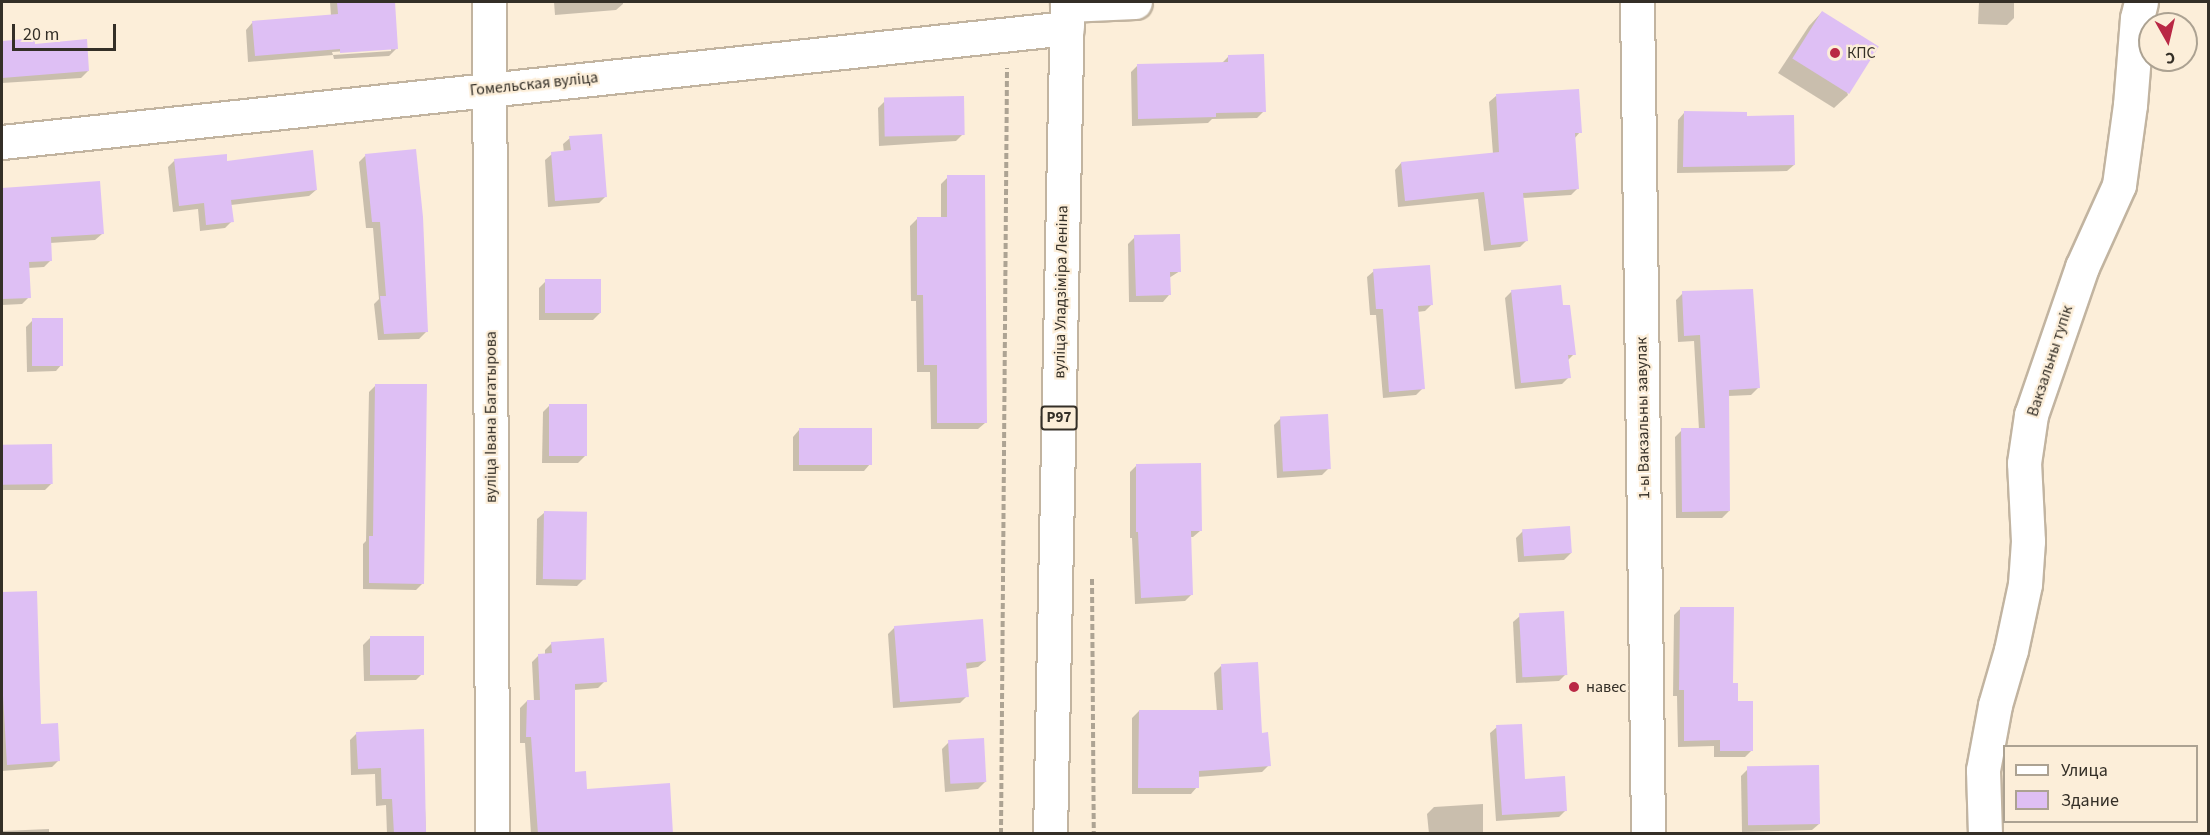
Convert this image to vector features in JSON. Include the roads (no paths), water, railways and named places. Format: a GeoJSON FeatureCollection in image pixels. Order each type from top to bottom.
{"type":"FeatureCollection","features":[{"type":"Feature","properties":{"kind":"street","name":"вуліца Івана Багатырова"},"geometry":{"type":"LineString","coordinates":[[489,2],[492,834]]}},
{"type":"Feature","properties":{"kind":"street","name":"Гомельская вуліца"},"geometry":{"type":"LineString","coordinates":[[2,142],[491,88],[1007,35],[1067,12],[1136,2]]}},
{"type":"Feature","properties":{"kind":"street","name":"1-ы Вакзальны завулак"},"geometry":{"type":"LineString","coordinates":[[1637,2],[1648,834]]}},
{"type":"Feature","properties":{"kind":"street","name":"Вакзальны тупік"},"geometry":{"type":"LineString","coordinates":[[1985,834],[1983,770],[1995,705],[2025,584],[2028,541],[2024,463],[2031,415],[2049,355],[2082,267],[2119,185],[2141,2]]}},
{"type":"Feature","properties":{"kind":"street","name":"вуліца Уладзіміра Леніна"},"geometry":{"type":"LineString","coordinates":[[1050,834],[1067,12]]}},
{"type":"Feature","properties":{"kind":"place","name":"КПС"},"geometry":{"type":"Point","coordinates":[1835,53]}},
{"type":"Feature","properties":{"kind":"place","name":"навес"},"geometry":{"type":"Point","coordinates":[1574,687]}}]}
